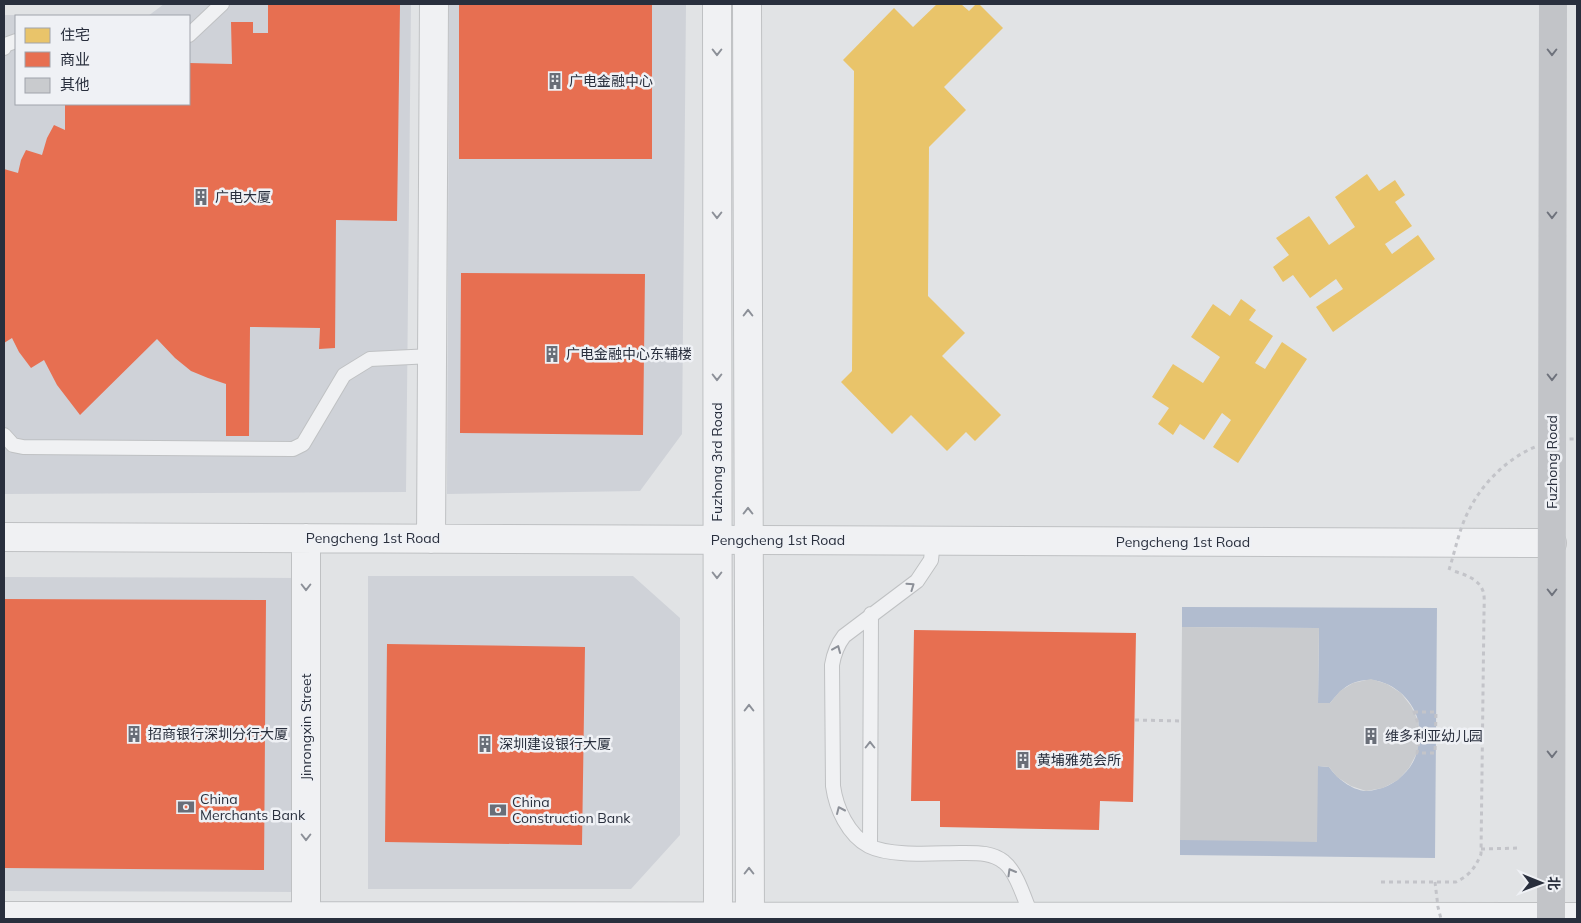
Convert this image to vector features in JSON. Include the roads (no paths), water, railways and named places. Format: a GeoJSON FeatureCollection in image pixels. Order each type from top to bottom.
{"type":"FeatureCollection","features":[{"type":"Feature","properties":{"kind":"main road","name":"Fuzhong Road"},"geometry":{"type":"LineString","coordinates":[[1552,4],[1552,543],[1560,918]]}},
{"type":"Feature","properties":{"kind":"street"},"geometry":{"type":"LineString","coordinates":[[431,539],[434,4]]}},
{"type":"Feature","properties":{"kind":"street","name":"Fuzhong 3rd Road"},"geometry":{"type":"LineString","coordinates":[[717,4],[718,918]]}},
{"type":"Feature","properties":{"kind":"street"},"geometry":{"type":"LineString","coordinates":[[747,4],[750,918]]}},
{"type":"Feature","properties":{"kind":"street","name":"Pengcheng 1st Road"},"geometry":{"type":"LineString","coordinates":[[4,537],[1552,543]]}},
{"type":"Feature","properties":{"kind":"street","name":"Jinrongxin Street"},"geometry":{"type":"LineString","coordinates":[[306,538],[306,916]]}},
{"type":"Feature","properties":{"kind":"street"},"geometry":{"type":"LineString","coordinates":[[4,916],[1560,918]]}},
{"type":"Feature","properties":{"kind":"lane"},"geometry":{"type":"LineString","coordinates":[[190,34],[222,4]]}},
{"type":"Feature","properties":{"kind":"lane"},"geometry":{"type":"LineString","coordinates":[[4,48],[5,45],[15,41]]}},
{"type":"Feature","properties":{"kind":"lane"},"geometry":{"type":"LineString","coordinates":[[4,435],[13,445],[23,447],[293,449],[303,444],[344,375],[370,359],[432,356]]}},
{"type":"Feature","properties":{"kind":"lane"},"geometry":{"type":"LineString","coordinates":[[933,541],[931,560],[918,581],[871,614],[844,636],[834,654],[832,665],[833,786],[835,798],[852,832],[870,846],[893,852],[979,853],[1003,861],[1010,868],[1032,916]]}},
{"type":"Feature","properties":{"kind":"lane"},"geometry":{"type":"LineString","coordinates":[[870,846],[871,614]]}},
{"type":"Feature","properties":{"kind":"water"},"geometry":{"type":"Polygon","coordinates":[[[1182,607],[1437,608],[1435,858],[1180,855],[1180,840],[1318,766],[1329,767],[1345,783],[1360,790],[1372,790],[1390,784],[1408,770],[1415,758],[1418,726],[1418,720],[1409,701],[1393,687],[1374,680],[1363,680],[1353,683],[1343,689],[1330,703],[1318,703],[1319,628],[1182,627],[1182,607]]]}},
{"type":"Feature","properties":{"kind":"place","name":"广电金融中心"},"geometry":{"type":"Point","coordinates":[555,81]}},
{"type":"Feature","properties":{"kind":"place","name":"广电大厦"},"geometry":{"type":"Point","coordinates":[201,197]}},
{"type":"Feature","properties":{"kind":"place","name":"广电金融中心东辅楼"},"geometry":{"type":"Point","coordinates":[552,354]}},
{"type":"Feature","properties":{"kind":"place","name":"招商银行深圳分行大厦"},"geometry":{"type":"Point","coordinates":[134,734]}},
{"type":"Feature","properties":{"kind":"place","name":"维多利亚幼儿园"},"geometry":{"type":"Point","coordinates":[1371,736]}},
{"type":"Feature","properties":{"kind":"place","name":"深圳建设银行大厦"},"geometry":{"type":"Point","coordinates":[485,744]}},
{"type":"Feature","properties":{"kind":"place","name":"黄埔雅苑会所"},"geometry":{"type":"Point","coordinates":[1023,760]}},
{"type":"Feature","properties":{"kind":"place","name":"China Merchants Bank"},"geometry":{"type":"Point","coordinates":[186,807]}},
{"type":"Feature","properties":{"kind":"place","name":"China Construction Bank"},"geometry":{"type":"Point","coordinates":[498,810]}}]}
